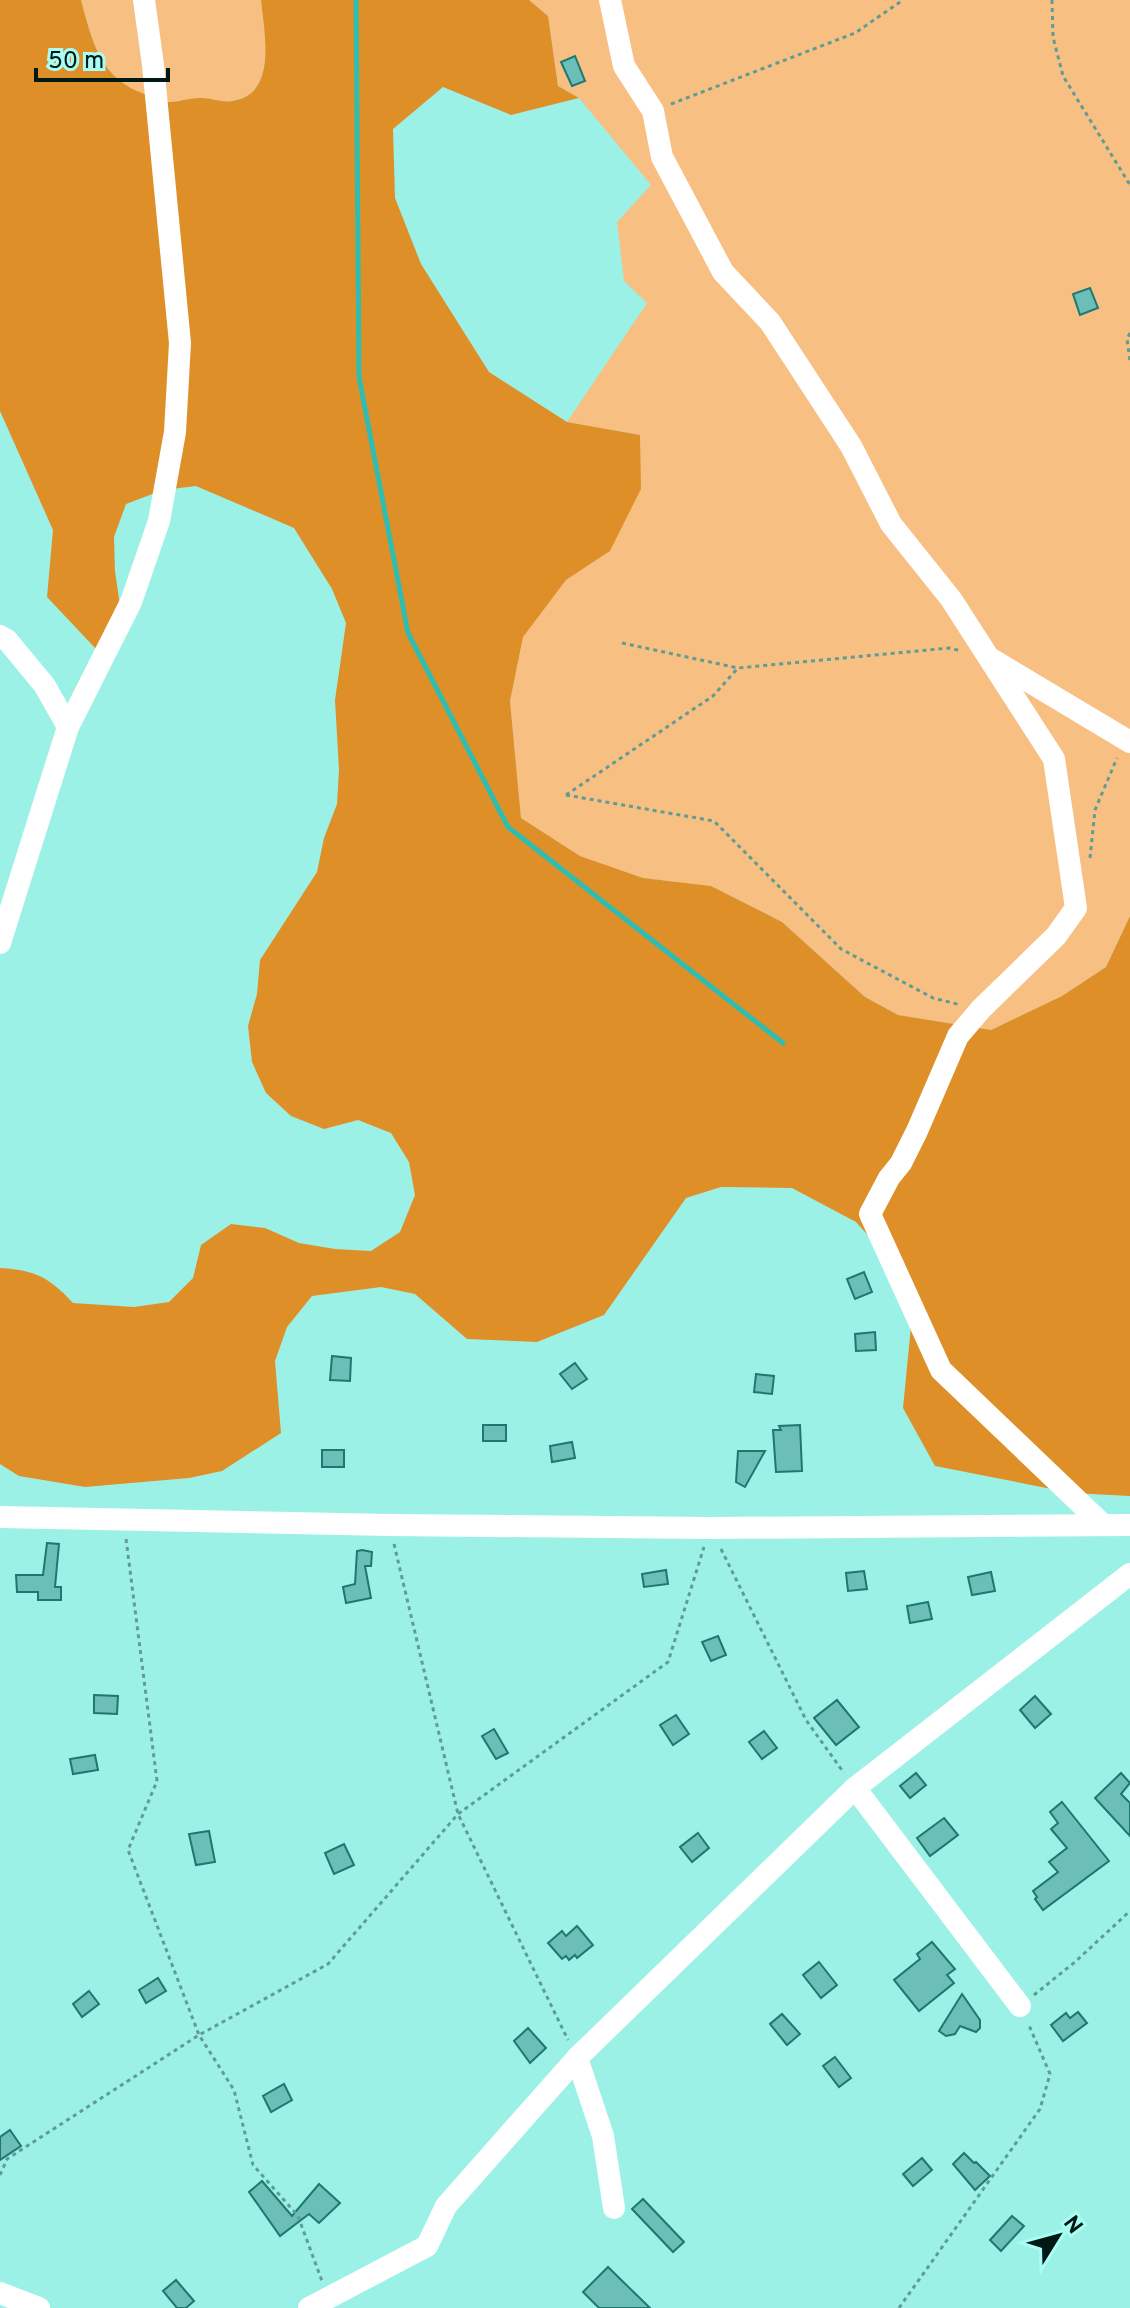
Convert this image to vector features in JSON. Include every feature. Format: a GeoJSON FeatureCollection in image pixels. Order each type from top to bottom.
{"type":"FeatureCollection","features":[{"type":"Feature","properties":{"kind":"street"},"geometry":{"type":"LineString","coordinates":[[0,943],[68,727],[131,602],[159,521],[175,432],[180,343],[144,0]]}},
{"type":"Feature","properties":{"kind":"street"},"geometry":{"type":"LineString","coordinates":[[610,0],[624,66],[653,111],[662,157],[723,272],[770,322],[851,446],[891,524],[951,599],[1054,759],[1076,908],[1056,936],[981,1009],[958,1036],[917,1131],[870,1214],[941,1370],[1101,1523]]}},
{"type":"Feature","properties":{"kind":"street"},"geometry":{"type":"LineString","coordinates":[[0,636],[7,640],[45,686],[68,727]]}},
{"type":"Feature","properties":{"kind":"street"},"geometry":{"type":"LineString","coordinates":[[989,658],[1128,740]]}},
{"type":"Feature","properties":{"kind":"street"},"geometry":{"type":"LineString","coordinates":[[0,1517],[710,1528],[1130,1525]]}},
{"type":"Feature","properties":{"kind":"street"},"geometry":{"type":"LineString","coordinates":[[319,2304],[427,2246],[446,2206],[577,2058],[855,1788],[1130,1574]]}},
{"type":"Feature","properties":{"kind":"street"},"geometry":{"type":"LineString","coordinates":[[855,1788],[1020,2006]]}},
{"type":"Feature","properties":{"kind":"street"},"geometry":{"type":"LineString","coordinates":[[577,2058],[603,2136],[614,2208]]}},
{"type":"Feature","properties":{"kind":"street"},"geometry":{"type":"LineString","coordinates":[[0,2293],[39,2308]]}},
{"type":"Feature","properties":{"kind":"path"},"geometry":{"type":"LineString","coordinates":[[653,111],[855,33],[903,0]]}},
{"type":"Feature","properties":{"kind":"path"},"geometry":{"type":"LineString","coordinates":[[1052,0],[1053,37],[1063,76],[1130,185]]}},
{"type":"Feature","properties":{"kind":"path"},"geometry":{"type":"LineString","coordinates":[[1130,333],[1127,339],[1130,361]]}},
{"type":"Feature","properties":{"kind":"path"},"geometry":{"type":"LineString","coordinates":[[622,643],[738,668],[949,648],[989,658]]}},
{"type":"Feature","properties":{"kind":"path"},"geometry":{"type":"LineString","coordinates":[[738,668],[713,696],[566,795],[714,821],[841,949],[933,998],[981,1009]]}},
{"type":"Feature","properties":{"kind":"path"},"geometry":{"type":"LineString","coordinates":[[1089,864],[1095,810],[1128,740]]}},
{"type":"Feature","properties":{"kind":"path"},"geometry":{"type":"LineString","coordinates":[[123,1518],[157,1781],[128,1850],[199,2035],[234,2090],[253,2165],[298,2216],[319,2304]]}},
{"type":"Feature","properties":{"kind":"path"},"geometry":{"type":"LineString","coordinates":[[390,1525],[458,1814],[577,2058]]}},
{"type":"Feature","properties":{"kind":"path"},"geometry":{"type":"LineString","coordinates":[[0,2175],[7,2159],[199,2035],[328,1964],[458,1814],[668,1662],[710,1528]]}},
{"type":"Feature","properties":{"kind":"path"},"geometry":{"type":"LineString","coordinates":[[710,1528],[806,1720],[855,1788]]}},
{"type":"Feature","properties":{"kind":"path"},"geometry":{"type":"LineString","coordinates":[[899,2308],[1040,2109],[1050,2074],[1020,2006],[1075,1962],[1130,1911]]}},
{"type":"Feature","properties":{"kind":"shaded area"},"geometry":{"type":"Polygon","coordinates":[[[0,0],[81,0],[95,45],[109,70],[131,88],[165,102],[197,98],[233,101],[247,96],[257,87],[265,60],[261,0],[529,0],[548,16],[558,86],[579,98],[511,115],[443,87],[393,129],[395,198],[421,264],[489,372],[567,422],[640,435],[641,489],[610,551],[566,580],[523,637],[510,701],[521,818],[580,856],[643,878],[711,886],[782,922],[865,997],[898,1015],[991,1030],[1062,996],[1106,967],[1130,916],[1130,1496],[1072,1493],[935,1466],[903,1408],[913,1306],[902,1273],[856,1222],[792,1188],[721,1187],[686,1198],[604,1315],[537,1342],[467,1339],[415,1294],[381,1287],[312,1296],[287,1327],[275,1361],[281,1433],[222,1471],[189,1478],[85,1487],[19,1476],[0,1464],[0,1268],[41,1276],[73,1303],[134,1307],[169,1302],[193,1278],[201,1245],[231,1224],[265,1228],[299,1243],[371,1251],[400,1232],[415,1195],[409,1162],[391,1133],[358,1120],[324,1129],[291,1116],[266,1093],[252,1062],[248,1026],[257,994],[260,960],[317,872],[324,838],[337,804],[339,770],[335,700],[346,623],[332,589],[294,528],[196,486],[163,490],[126,504],[114,537],[120,606],[96,649],[47,597],[53,530],[0,411],[0,0]]]}},
{"type":"Feature","properties":{"kind":"shaded area"},"geometry":{"type":"Polygon","coordinates":[[[81,0],[261,0],[265,60],[257,87],[247,96],[233,101],[197,98],[174,102],[165,102],[131,89],[109,70],[101,58],[81,0]]]}},
{"type":"Feature","properties":{"kind":"shaded area"},"geometry":{"type":"Polygon","coordinates":[[[529,0],[1130,0],[1130,916],[1106,967],[1062,996],[991,1030],[898,1015],[865,997],[782,922],[711,886],[643,878],[580,856],[521,818],[510,701],[523,636],[566,580],[610,551],[640,435],[567,422],[647,303],[624,281],[617,222],[651,185],[579,98],[558,86],[548,16],[529,0]]]}},
{"type":"Feature","properties":{"kind":"building"},"geometry":{"type":"Polygon","coordinates":[[[575,56],[585,81],[572,86],[561,62],[575,56]]]}},
{"type":"Feature","properties":{"kind":"building"},"geometry":{"type":"Polygon","coordinates":[[[1090,288],[1098,308],[1080,315],[1073,294],[1090,288]]]}},
{"type":"Feature","properties":{"kind":"building"},"geometry":{"type":"Polygon","coordinates":[[[864,1272],[872,1292],[855,1299],[847,1279],[864,1272]]]}},
{"type":"Feature","properties":{"kind":"building"},"geometry":{"type":"Polygon","coordinates":[[[875,1332],[876,1350],[856,1351],[855,1334],[875,1332]]]}},
{"type":"Feature","properties":{"kind":"building"},"geometry":{"type":"Polygon","coordinates":[[[332,1356],[351,1358],[350,1381],[330,1380],[332,1356]]]}},
{"type":"Feature","properties":{"kind":"building"},"geometry":{"type":"Polygon","coordinates":[[[575,1363],[587,1379],[572,1389],[560,1374],[575,1363]]]}},
{"type":"Feature","properties":{"kind":"building"},"geometry":{"type":"Polygon","coordinates":[[[756,1374],[774,1376],[772,1394],[754,1392],[756,1374]]]}},
{"type":"Feature","properties":{"kind":"building"},"geometry":{"type":"Polygon","coordinates":[[[483,1425],[506,1425],[506,1441],[483,1441],[483,1425]]]}},
{"type":"Feature","properties":{"kind":"building"},"geometry":{"type":"Polygon","coordinates":[[[800,1425],[802,1471],[776,1472],[773,1430],[781,1430],[779,1426],[800,1425]]]}},
{"type":"Feature","properties":{"kind":"building"},"geometry":{"type":"Polygon","coordinates":[[[572,1442],[575,1458],[552,1462],[550,1446],[572,1442]]]}},
{"type":"Feature","properties":{"kind":"building"},"geometry":{"type":"Polygon","coordinates":[[[322,1450],[344,1450],[344,1467],[322,1467],[322,1450]]]}},
{"type":"Feature","properties":{"kind":"building"},"geometry":{"type":"Polygon","coordinates":[[[738,1451],[765,1451],[745,1487],[736,1482],[738,1451]]]}},
{"type":"Feature","properties":{"kind":"building"},"geometry":{"type":"Polygon","coordinates":[[[47,1543],[59,1544],[55,1587],[61,1587],[61,1600],[38,1600],[38,1592],[17,1592],[16,1575],[43,1575],[47,1543]]]}},
{"type":"Feature","properties":{"kind":"building"},"geometry":{"type":"Polygon","coordinates":[[[357,1551],[372,1552],[371,1566],[365,1566],[371,1598],[346,1603],[343,1587],[355,1584],[357,1551]]]}},
{"type":"Feature","properties":{"kind":"building"},"geometry":{"type":"Polygon","coordinates":[[[666,1570],[668,1584],[644,1587],[642,1574],[666,1570]]]}},
{"type":"Feature","properties":{"kind":"building"},"geometry":{"type":"Polygon","coordinates":[[[864,1571],[867,1589],[848,1591],[846,1573],[864,1571]]]}},
{"type":"Feature","properties":{"kind":"building"},"geometry":{"type":"Polygon","coordinates":[[[991,1572],[995,1591],[972,1595],[968,1577],[991,1572]]]}},
{"type":"Feature","properties":{"kind":"building"},"geometry":{"type":"Polygon","coordinates":[[[928,1602],[932,1619],[910,1623],[907,1606],[928,1602]]]}},
{"type":"Feature","properties":{"kind":"building"},"geometry":{"type":"Polygon","coordinates":[[[718,1636],[726,1655],[711,1661],[702,1642],[718,1636]]]}},
{"type":"Feature","properties":{"kind":"building"},"geometry":{"type":"Polygon","coordinates":[[[94,1695],[118,1696],[117,1714],[94,1713],[94,1695]]]}},
{"type":"Feature","properties":{"kind":"building"},"geometry":{"type":"Polygon","coordinates":[[[1035,1696],[1051,1714],[1035,1728],[1020,1710],[1035,1696]]]}},
{"type":"Feature","properties":{"kind":"building"},"geometry":{"type":"Polygon","coordinates":[[[837,1700],[859,1727],[836,1745],[814,1718],[837,1700]]]}},
{"type":"Feature","properties":{"kind":"building"},"geometry":{"type":"Polygon","coordinates":[[[676,1715],[689,1734],[673,1745],[660,1725],[676,1715]]]}},
{"type":"Feature","properties":{"kind":"building"},"geometry":{"type":"Polygon","coordinates":[[[494,1729],[508,1753],[496,1759],[482,1736],[494,1729]]]}},
{"type":"Feature","properties":{"kind":"building"},"geometry":{"type":"Polygon","coordinates":[[[764,1731],[777,1748],[762,1759],[749,1742],[764,1731]]]}},
{"type":"Feature","properties":{"kind":"building"},"geometry":{"type":"Polygon","coordinates":[[[95,1755],[98,1770],[73,1774],[70,1759],[95,1755]]]}},
{"type":"Feature","properties":{"kind":"building"},"geometry":{"type":"Polygon","coordinates":[[[916,1773],[926,1785],[910,1798],[900,1786],[916,1773]]]}},
{"type":"Feature","properties":{"kind":"building"},"geometry":{"type":"Polygon","coordinates":[[[1121,1773],[1130,1783],[1121,1794],[1130,1803],[1130,1836],[1095,1798],[1121,1773]]]}},
{"type":"Feature","properties":{"kind":"building"},"geometry":{"type":"Polygon","coordinates":[[[1062,1802],[1109,1861],[1043,1910],[1033,1891],[1058,1872],[1049,1862],[1067,1848],[1051,1829],[1058,1823],[1050,1812],[1062,1802]]]}},
{"type":"Feature","properties":{"kind":"building"},"geometry":{"type":"Polygon","coordinates":[[[944,1818],[958,1835],[930,1856],[917,1838],[944,1818]]]}},
{"type":"Feature","properties":{"kind":"building"},"geometry":{"type":"Polygon","coordinates":[[[209,1831],[215,1862],[196,1865],[189,1834],[209,1831]]]}},
{"type":"Feature","properties":{"kind":"building"},"geometry":{"type":"Polygon","coordinates":[[[698,1833],[709,1848],[692,1862],[680,1847],[698,1833]]]}},
{"type":"Feature","properties":{"kind":"building"},"geometry":{"type":"Polygon","coordinates":[[[344,1844],[354,1865],[334,1874],[325,1853],[344,1844]]]}},
{"type":"Feature","properties":{"kind":"building"},"geometry":{"type":"Polygon","coordinates":[[[577,1926],[593,1945],[577,1958],[575,1955],[569,1960],[566,1956],[562,1959],[548,1943],[562,1931],[566,1936],[577,1926]]]}},
{"type":"Feature","properties":{"kind":"building"},"geometry":{"type":"Polygon","coordinates":[[[932,1942],[955,1969],[947,1975],[954,1983],[919,2011],[894,1980],[920,1959],[917,1954],[932,1942]]]}},
{"type":"Feature","properties":{"kind":"building"},"geometry":{"type":"Polygon","coordinates":[[[819,1962],[837,1985],[821,1998],[803,1975],[819,1962]]]}},
{"type":"Feature","properties":{"kind":"building"},"geometry":{"type":"Polygon","coordinates":[[[158,1978],[166,1991],[146,2003],[139,1990],[158,1978]]]}},
{"type":"Feature","properties":{"kind":"building"},"geometry":{"type":"Polygon","coordinates":[[[89,1991],[99,2004],[82,2017],[73,2004],[89,1991]]]}},
{"type":"Feature","properties":{"kind":"building"},"geometry":{"type":"Polygon","coordinates":[[[962,1994],[980,2020],[980,2028],[976,2032],[960,2026],[955,2034],[946,2036],[939,2031],[962,1994]]]}},
{"type":"Feature","properties":{"kind":"building"},"geometry":{"type":"Polygon","coordinates":[[[1078,2012],[1087,2023],[1063,2041],[1051,2025],[1066,2013],[1070,2018],[1078,2012]]]}},
{"type":"Feature","properties":{"kind":"building"},"geometry":{"type":"Polygon","coordinates":[[[782,2014],[800,2034],[787,2045],[770,2024],[782,2014]]]}},
{"type":"Feature","properties":{"kind":"building"},"geometry":{"type":"Polygon","coordinates":[[[528,2028],[546,2048],[530,2063],[514,2041],[528,2028]]]}},
{"type":"Feature","properties":{"kind":"building"},"geometry":{"type":"Polygon","coordinates":[[[835,2057],[851,2078],[839,2087],[823,2066],[835,2057]]]}},
{"type":"Feature","properties":{"kind":"building"},"geometry":{"type":"Polygon","coordinates":[[[284,2084],[292,2100],[271,2112],[263,2096],[284,2084]]]}},
{"type":"Feature","properties":{"kind":"building"},"geometry":{"type":"Polygon","coordinates":[[[10,2130],[21,2146],[0,2160],[0,2137],[10,2130]]]}},
{"type":"Feature","properties":{"kind":"building"},"geometry":{"type":"Polygon","coordinates":[[[964,2153],[990,2176],[975,2190],[953,2164],[964,2153]]]}},
{"type":"Feature","properties":{"kind":"building"},"geometry":{"type":"Polygon","coordinates":[[[922,2158],[932,2170],[913,2186],[903,2174],[922,2158]]]}},
{"type":"Feature","properties":{"kind":"building"},"geometry":{"type":"Polygon","coordinates":[[[262,2181],[292,2216],[319,2184],[340,2203],[319,2223],[309,2214],[280,2236],[249,2192],[262,2181]]]}},
{"type":"Feature","properties":{"kind":"building"},"geometry":{"type":"Polygon","coordinates":[[[643,2199],[684,2242],[673,2252],[632,2209],[643,2199]]]}},
{"type":"Feature","properties":{"kind":"building"},"geometry":{"type":"Polygon","coordinates":[[[1012,2216],[1024,2226],[1001,2251],[990,2240],[1012,2216]]]}},
{"type":"Feature","properties":{"kind":"building"},"geometry":{"type":"Polygon","coordinates":[[[608,2267],[650,2308],[599,2308],[583,2292],[608,2267]]]}},
{"type":"Feature","properties":{"kind":"building"},"geometry":{"type":"Polygon","coordinates":[[[176,2280],[194,2301],[186,2308],[177,2308],[163,2291],[176,2280]]]}},
{"type":"Feature","properties":{"kind":"waterway"},"geometry":{"type":"LineString","coordinates":[[356,0],[359,377],[408,633],[508,827],[783,1043]]}}]}
